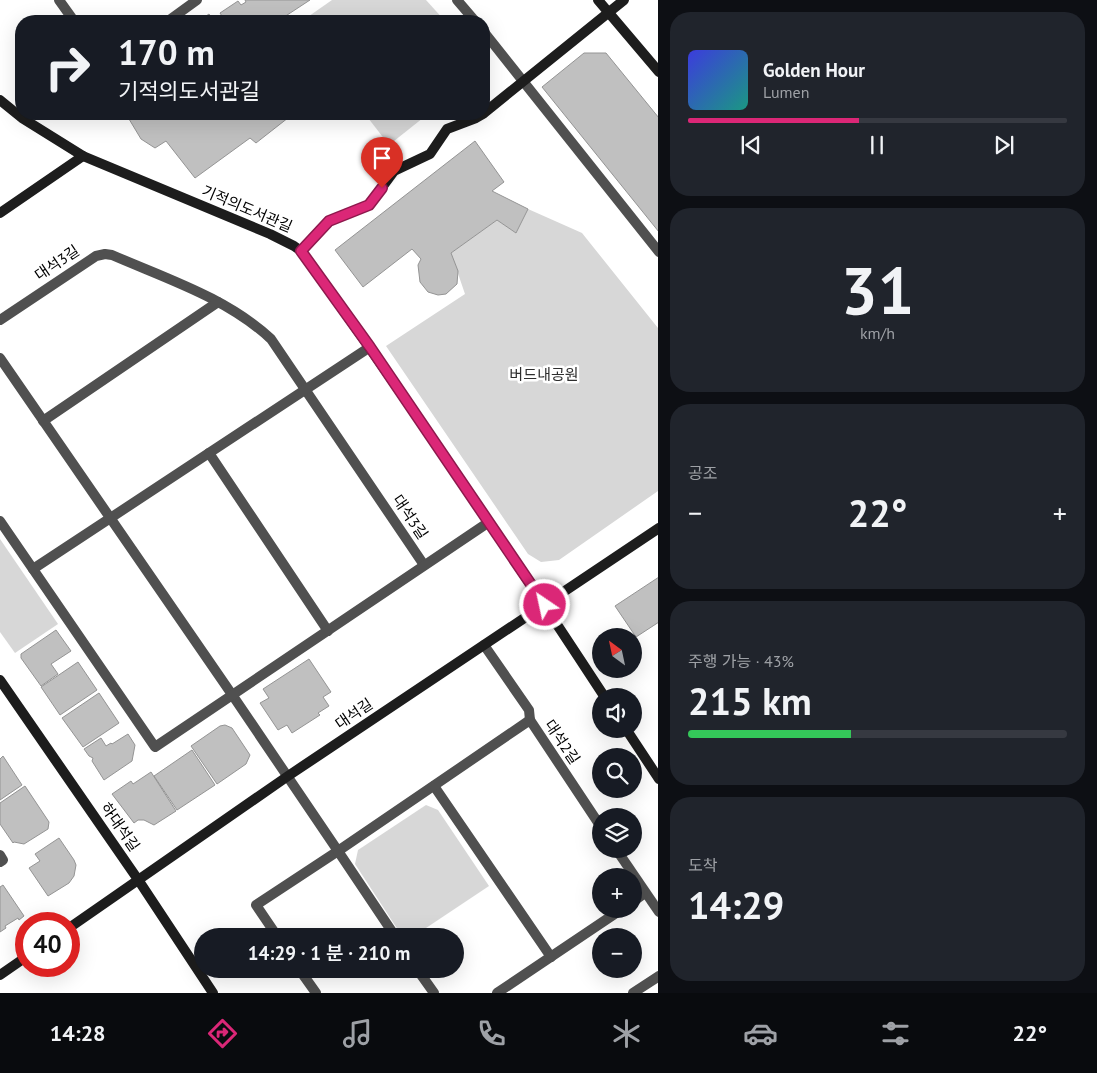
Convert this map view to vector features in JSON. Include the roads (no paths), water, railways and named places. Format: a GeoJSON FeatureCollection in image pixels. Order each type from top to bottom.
{"type":"FeatureCollection","features":[{"type":"Feature","properties":{"kind":"street"},"geometry":{"type":"LineString","coordinates":[[176,15],[197,0]]}},
{"type":"Feature","properties":{"kind":"street"},"geometry":{"type":"LineString","coordinates":[[457,0],[470,15]]}},
{"type":"Feature","properties":{"kind":"street"},"geometry":{"type":"LineString","coordinates":[[598,0],[658,72]]}},
{"type":"Feature","properties":{"kind":"street","name":"기적의도서관길"},"geometry":{"type":"LineString","coordinates":[[490,108],[624,0]]}},
{"type":"Feature","properties":{"kind":"street"},"geometry":{"type":"LineString","coordinates":[[61,1],[70,15]]}},
{"type":"Feature","properties":{"kind":"street"},"geometry":{"type":"LineString","coordinates":[[490,39],[658,252]]}},
{"type":"Feature","properties":{"kind":"street","name":"기적의도서관길"},"geometry":{"type":"LineString","coordinates":[[0,100],[15,112]]}},
{"type":"Feature","properties":{"kind":"street","name":"기적의도서관길"},"geometry":{"type":"LineString","coordinates":[[25,120],[83,156],[270,234],[301,251],[329,221],[369,205],[394,171],[430,154],[447,129],[471,120]]}},
{"type":"Feature","properties":{"kind":"street"},"geometry":{"type":"LineString","coordinates":[[0,213],[83,156]]}},
{"type":"Feature","properties":{"kind":"street"},"geometry":{"type":"LineString","coordinates":[[301,251],[370,347],[490,522],[599,688]]}},
{"type":"Feature","properties":{"kind":"street","name":"대석3길"},"geometry":{"type":"LineString","coordinates":[[0,320],[96,256],[105,254],[112,255],[218,302],[255,325],[271,339],[424,565]]}},
{"type":"Feature","properties":{"kind":"street"},"geometry":{"type":"LineString","coordinates":[[43,421],[218,302]]}},
{"type":"Feature","properties":{"kind":"street"},"geometry":{"type":"LineString","coordinates":[[33,569],[370,347]]}},
{"type":"Feature","properties":{"kind":"street"},"geometry":{"type":"LineString","coordinates":[[0,358],[391,928]]}},
{"type":"Feature","properties":{"kind":"street"},"geometry":{"type":"LineString","coordinates":[[208,453],[328,631]]}},
{"type":"Feature","properties":{"kind":"street"},"geometry":{"type":"LineString","coordinates":[[0,521],[155,747],[490,522]]}},
{"type":"Feature","properties":{"kind":"street","name":"대석길"},"geometry":{"type":"LineString","coordinates":[[80,921],[288,776],[658,528]]}},
{"type":"Feature","properties":{"kind":"street"},"geometry":{"type":"LineString","coordinates":[[484,645],[529,710],[530,720]]}},
{"type":"Feature","properties":{"kind":"street","name":"하대석길"},"geometry":{"type":"LineString","coordinates":[[0,680],[213,993]]}},
{"type":"Feature","properties":{"kind":"street","name":"대석2길"},"geometry":{"type":"LineString","coordinates":[[272,928],[256,905],[530,720],[592,813]]}},
{"type":"Feature","properties":{"kind":"street"},"geometry":{"type":"LineString","coordinates":[[632,738],[658,779]]}},
{"type":"Feature","properties":{"kind":"street"},"geometry":{"type":"LineString","coordinates":[[434,786],[551,957]]}},
{"type":"Feature","properties":{"kind":"street"},"geometry":{"type":"LineString","coordinates":[[622,858],[658,912]]}},
{"type":"Feature","properties":{"kind":"street"},"geometry":{"type":"LineString","coordinates":[[497,993],[609,918]]}},
{"type":"Feature","properties":{"kind":"street"},"geometry":{"type":"LineString","coordinates":[[0,976],[15,965]]}},
{"type":"Feature","properties":{"kind":"street"},"geometry":{"type":"LineString","coordinates":[[633,993],[658,976]]}},
{"type":"Feature","properties":{"kind":"street"},"geometry":{"type":"LineString","coordinates":[[306,978],[316,993]]}},
{"type":"Feature","properties":{"kind":"street"},"geometry":{"type":"LineString","coordinates":[[424,978],[434,993]]}},
{"type":"Feature","properties":{"kind":"park label","name":"버드내공원"},"geometry":{"type":"Point","coordinates":[544,375]}}]}
